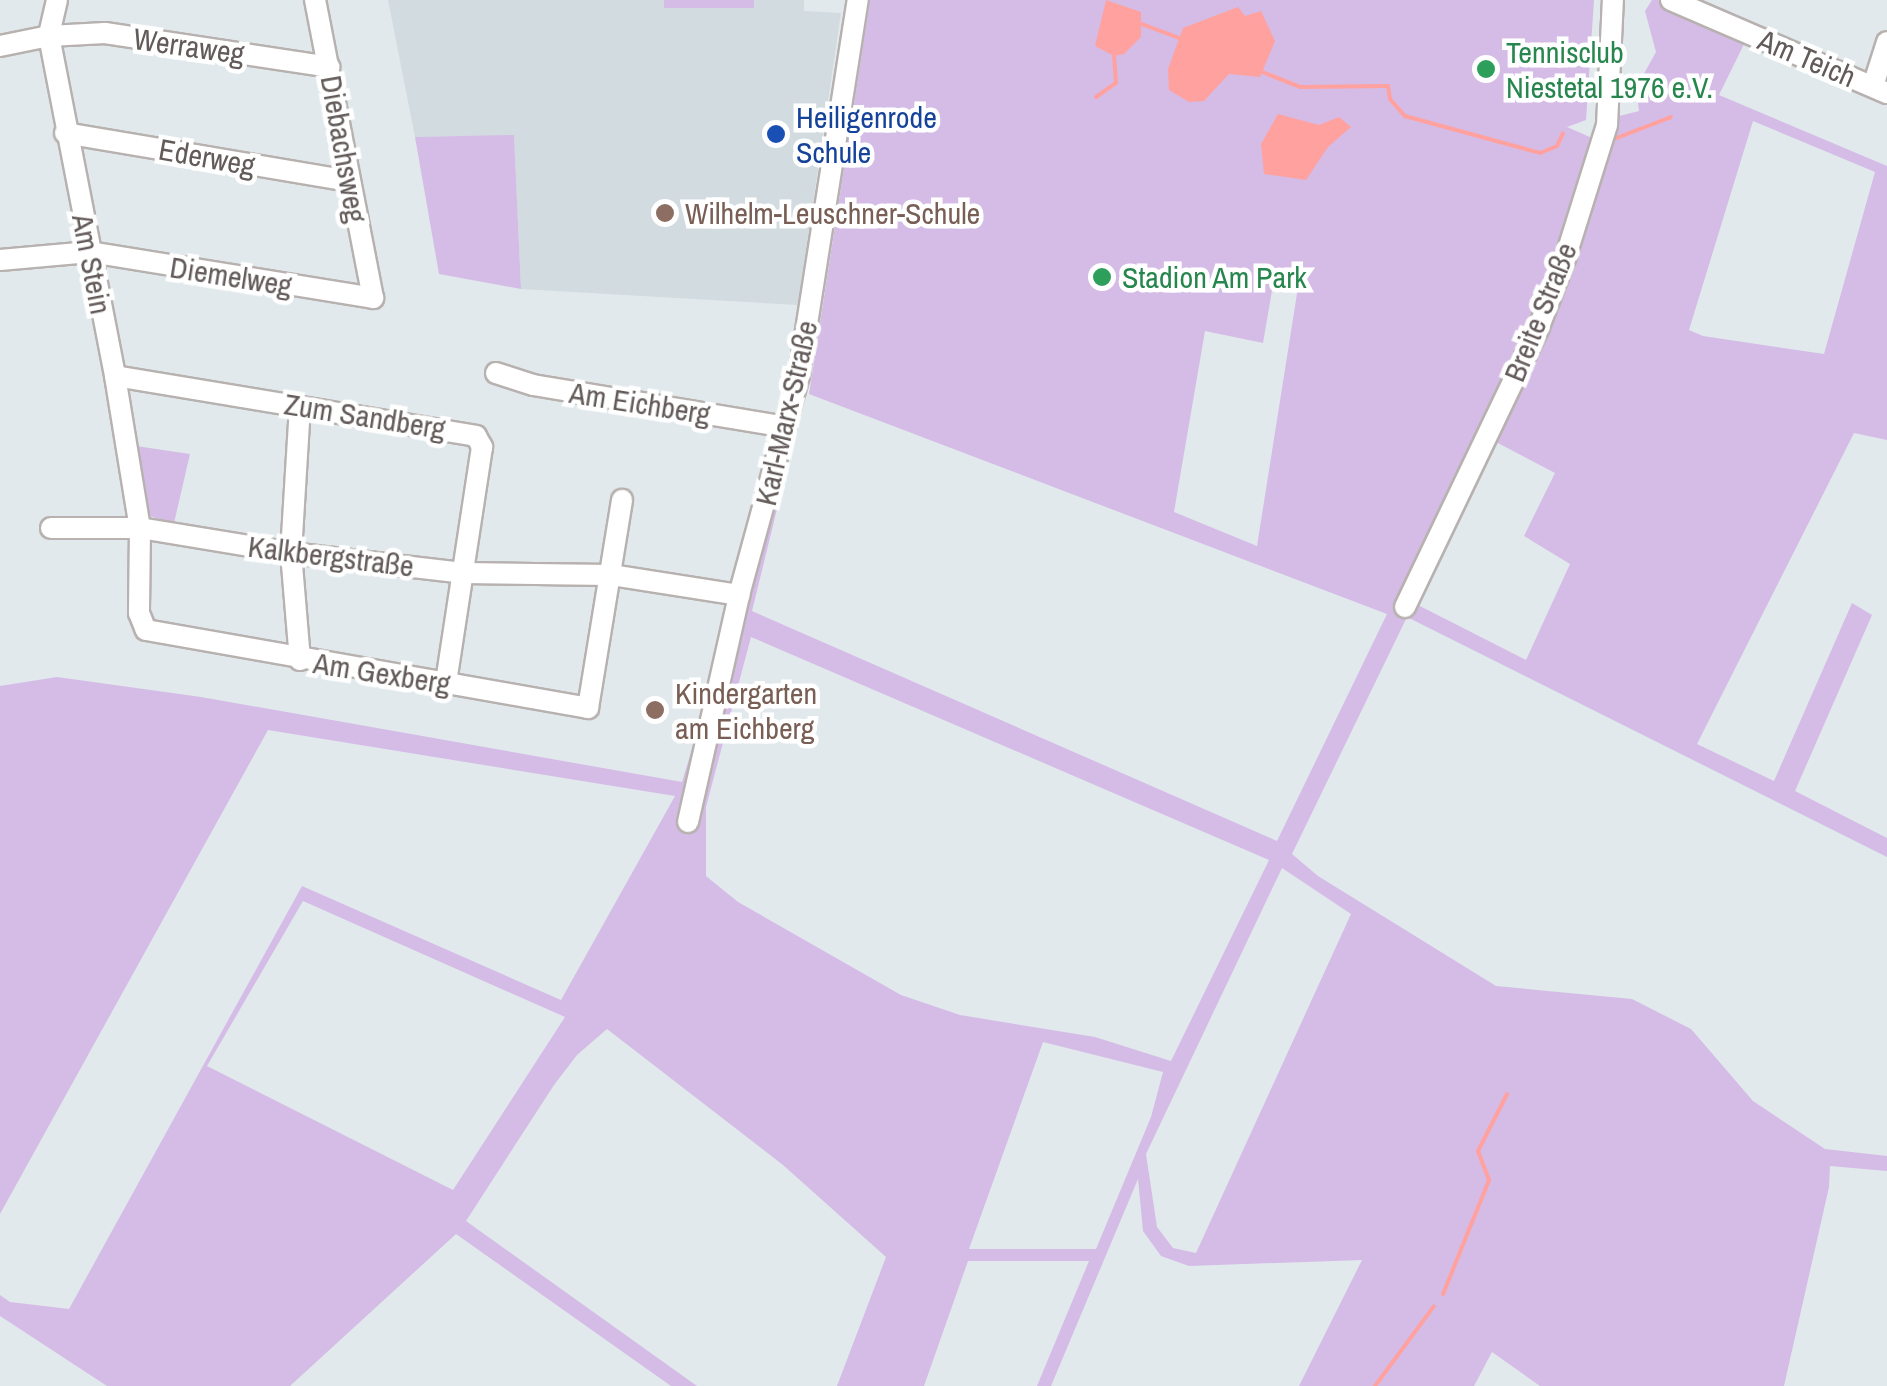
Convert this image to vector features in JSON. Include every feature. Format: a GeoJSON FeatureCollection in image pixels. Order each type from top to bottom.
{"type":"FeatureCollection","features":[{"type":"Feature","properties":{"kind":"street","name":"Am Stein"},"geometry":{"type":"LineString","coordinates":[[58,0],[49,36],[115,376],[140,528]]}},
{"type":"Feature","properties":{"kind":"street","name":"Diebachsweg"},"geometry":{"type":"LineString","coordinates":[[315,0],[373,298]]}},
{"type":"Feature","properties":{"kind":"street","name":"Karl-Marx-Straße"},"geometry":{"type":"LineString","coordinates":[[688,822],[739,596],[786,427],[813,297],[858,0]]}},
{"type":"Feature","properties":{"kind":"street","name":"Breite Straße"},"geometry":{"type":"LineString","coordinates":[[1404,607],[1539,327],[1564,260],[1607,125],[1613,0]]}},
{"type":"Feature","properties":{"kind":"street","name":"Am Teich"},"geometry":{"type":"LineString","coordinates":[[1672,0],[1880,90]]}},
{"type":"Feature","properties":{"kind":"street","name":"Werraweg"},"geometry":{"type":"LineString","coordinates":[[0,46],[49,36],[105,34],[329,67]]}},
{"type":"Feature","properties":{"kind":"street"},"geometry":{"type":"LineString","coordinates":[[1880,90],[1887,42]]}},
{"type":"Feature","properties":{"kind":"street","name":"Ederweg"},"geometry":{"type":"LineString","coordinates":[[65,133],[349,182]]}},
{"type":"Feature","properties":{"kind":"street","name":"Diemelweg"},"geometry":{"type":"LineString","coordinates":[[0,260],[90,252],[373,298]]}},
{"type":"Feature","properties":{"kind":"street","name":"Am Eichberg"},"geometry":{"type":"LineString","coordinates":[[496,373],[532,385],[786,427]]}},
{"type":"Feature","properties":{"kind":"street","name":"Zum Sandberg"},"geometry":{"type":"LineString","coordinates":[[115,376],[476,436],[482,446],[463,573]]}},
{"type":"Feature","properties":{"kind":"street"},"geometry":{"type":"LineString","coordinates":[[300,406],[291,553],[300,660]]}},
{"type":"Feature","properties":{"kind":"street"},"geometry":{"type":"LineString","coordinates":[[612,575],[622,500]]}},
{"type":"Feature","properties":{"kind":"street","name":"Kalkbergstraße"},"geometry":{"type":"LineString","coordinates":[[51,528],[140,528],[291,553],[463,573],[612,575],[739,596]]}},
{"type":"Feature","properties":{"kind":"street","name":"Am Gexberg"},"geometry":{"type":"LineString","coordinates":[[140,528],[138,613],[146,630],[588,708],[612,575]]}},
{"type":"Feature","properties":{"kind":"street"},"geometry":{"type":"LineString","coordinates":[[446,683],[463,573]]}},
{"type":"Feature","properties":{"kind":"shaded area","name":"Wilhelm-Leuschner-Schule"},"geometry":{"type":"Polygon","coordinates":[[[388,0],[804,0],[804,11],[841,13],[798,305],[521,289],[514,136],[415,137],[388,0]]]}},
{"type":"Feature","properties":{"kind":"shaded area"},"geometry":{"type":"Polygon","coordinates":[[[664,0],[754,0],[754,8],[664,8],[664,0]]]}},
{"type":"Feature","properties":{"kind":"shaded area"},"geometry":{"type":"Polygon","coordinates":[[[870,0],[1594,0],[1586,120],[1567,127],[1592,138],[1600,121],[1639,111],[1636,88],[1656,52],[1645,11],[1652,0],[1659,0],[1747,38],[1719,95],[1887,166],[1887,440],[1854,433],[1697,744],[1774,781],[1852,603],[1872,615],[1795,791],[1887,838],[1887,857],[1407,617],[1292,854],[1318,876],[1496,986],[1632,999],[1691,1029],[1753,1101],[1825,1149],[1887,1156],[1887,1171],[1830,1166],[1829,1187],[1784,1386],[1540,1386],[1492,1352],[1474,1386],[1299,1386],[1362,1260],[1189,1266],[1161,1256],[1143,1231],[1138,1179],[1051,1386],[1037,1386],[1089,1261],[968,1261],[924,1386],[837,1386],[886,1257],[783,1165],[607,1029],[577,1055],[554,1085],[466,1221],[697,1386],[671,1386],[456,1234],[290,1386],[107,1386],[0,1316],[0,1295],[10,1302],[69,1309],[302,886],[561,1000],[675,796],[268,730],[0,1214],[0,686],[57,677],[201,697],[682,782],[787,435],[795,436],[752,611],[1277,841],[1387,614],[809,394],[870,0]],[[1753,121],[1689,330],[1703,336],[1824,354],[1875,172],[1753,121]],[[1275,273],[1263,343],[1205,331],[1174,512],[1257,546],[1299,281],[1275,273]],[[1494,441],[1412,602],[1526,660],[1570,564],[1524,536],[1555,473],[1494,441]],[[751,637],[706,807],[706,876],[738,902],[901,995],[960,1015],[1095,1037],[1171,1061],[1269,860],[751,637]],[[1282,868],[1146,1154],[1157,1227],[1173,1248],[1196,1253],[1351,914],[1282,868]],[[303,901],[207,1066],[453,1190],[565,1017],[303,901]],[[1043,1042],[969,1249],[1096,1249],[1151,1117],[1163,1072],[1043,1042]]]}},
{"type":"Feature","properties":{"kind":"shaded area"},"geometry":{"type":"Polygon","coordinates":[[[1106,0],[1141,12],[1141,37],[1124,54],[1114,56],[1095,46],[1106,0]]]}},
{"type":"Feature","properties":{"kind":"shaded area"},"geometry":{"type":"Polygon","coordinates":[[[1238,7],[1245,16],[1261,11],[1275,41],[1260,77],[1229,74],[1204,101],[1189,102],[1169,90],[1168,69],[1183,28],[1238,7]]]}},
{"type":"Feature","properties":{"kind":"shaded area"},"geometry":{"type":"Polygon","coordinates":[[[1278,114],[1319,125],[1339,117],[1351,127],[1328,147],[1306,180],[1264,174],[1261,144],[1278,114]]]}},
{"type":"Feature","properties":{"kind":"shaded area"},"geometry":{"type":"Polygon","coordinates":[[[514,135],[521,289],[439,274],[415,137],[514,135]]]}},
{"type":"Feature","properties":{"kind":"shaded area"},"geometry":{"type":"Polygon","coordinates":[[[136,446],[190,454],[174,523],[149,516],[136,446]]]}},
{"type":"Feature","properties":{"kind":"waterway"},"geometry":{"type":"LineString","coordinates":[[1139,23],[1182,39]]}},
{"type":"Feature","properties":{"kind":"waterway"},"geometry":{"type":"LineString","coordinates":[[1096,97],[1116,83],[1114,56]]}},
{"type":"Feature","properties":{"kind":"waterway"},"geometry":{"type":"LineString","coordinates":[[1260,71],[1300,87],[1388,86],[1390,99],[1405,116],[1540,153],[1557,146],[1563,133]]}},
{"type":"Feature","properties":{"kind":"waterway"},"geometry":{"type":"LineString","coordinates":[[1614,139],[1671,117]]}},
{"type":"Feature","properties":{"kind":"waterway"},"geometry":{"type":"LineString","coordinates":[[1443,1294],[1489,1180],[1478,1151],[1507,1094]]}},
{"type":"Feature","properties":{"kind":"waterway"},"geometry":{"type":"LineString","coordinates":[[1375,1386],[1434,1306]]}},
{"type":"Feature","properties":{"kind":"place","name":"Tennisclub Niestetal 1976 e.V."},"geometry":{"type":"Point","coordinates":[1486,69]}},
{"type":"Feature","properties":{"kind":"place","name":"Heiligenrode Schule"},"geometry":{"type":"Point","coordinates":[776,134]}},
{"type":"Feature","properties":{"kind":"place","name":"Wilhelm-Leuschner-Schule"},"geometry":{"type":"Point","coordinates":[665,213]}},
{"type":"Feature","properties":{"kind":"place","name":"Stadion Am Park"},"geometry":{"type":"Point","coordinates":[1102,277]}},
{"type":"Feature","properties":{"kind":"place","name":"Kindergarten am Eichberg"},"geometry":{"type":"Point","coordinates":[655,710]}}]}
